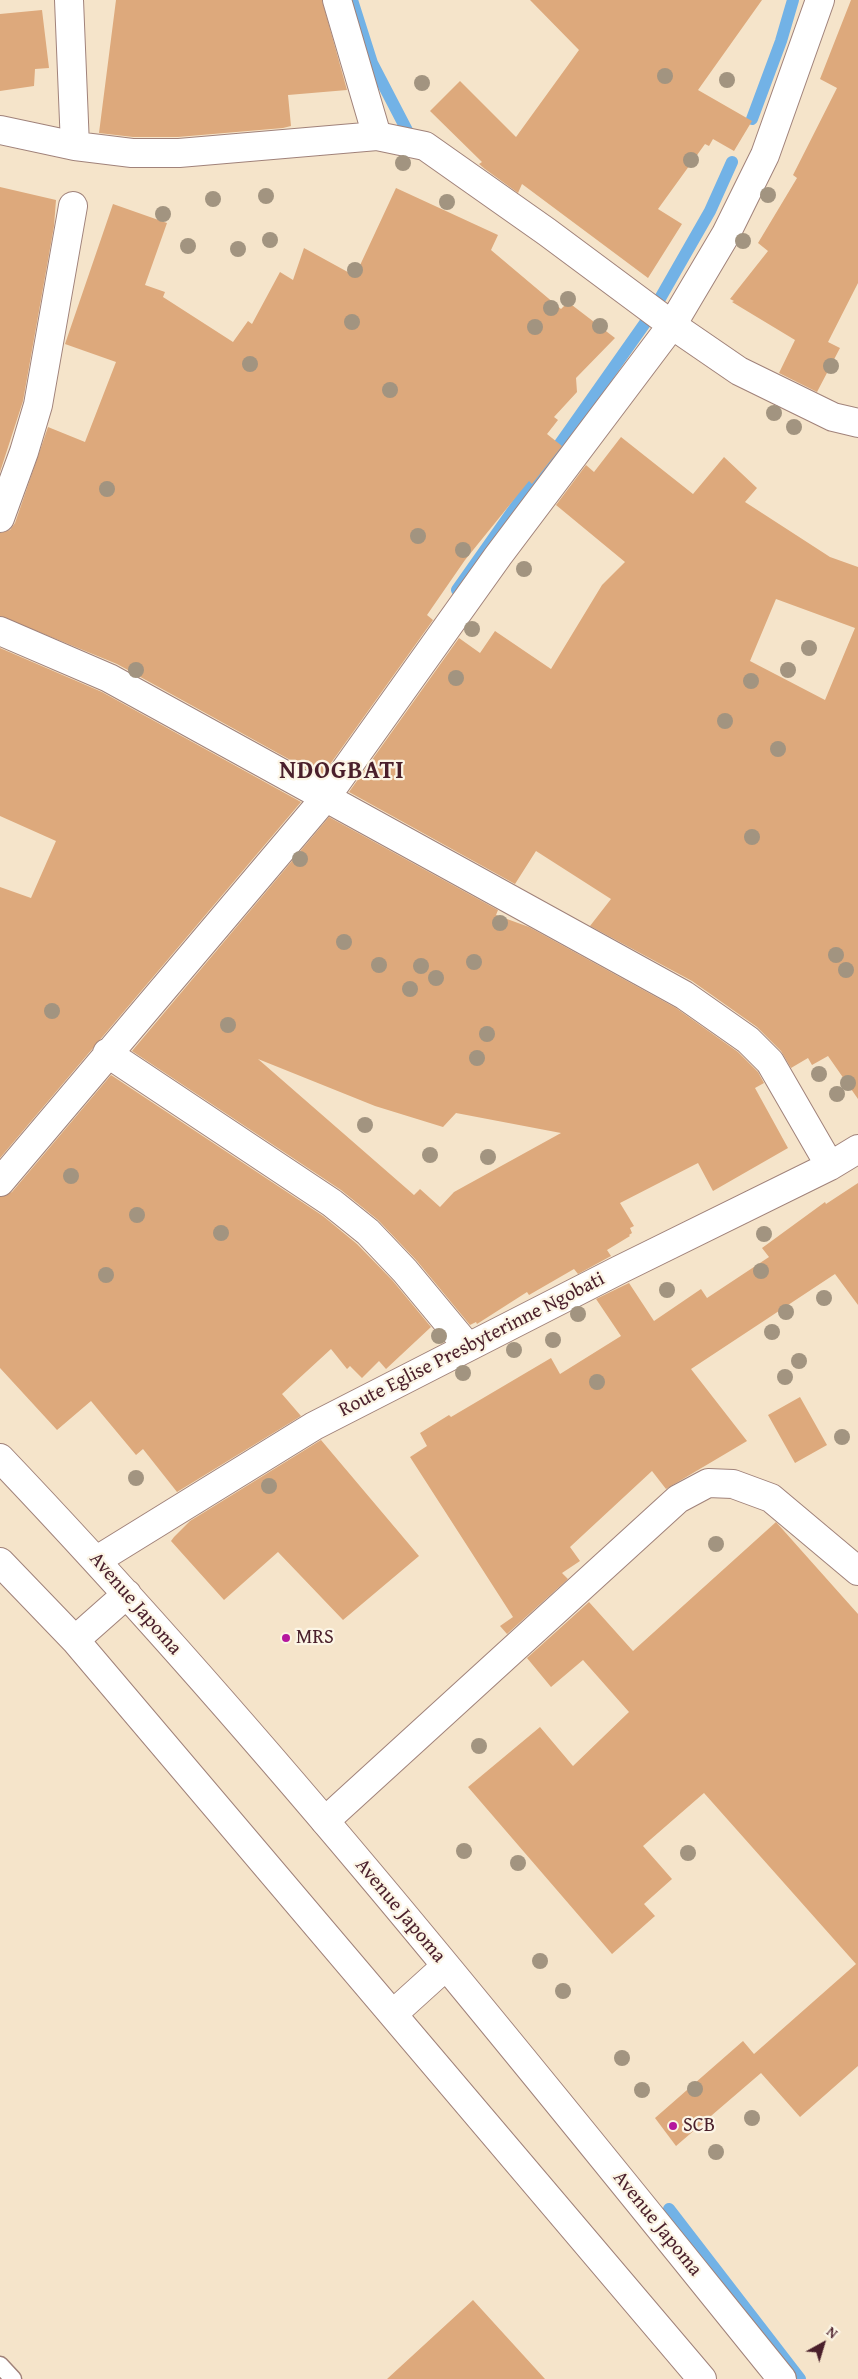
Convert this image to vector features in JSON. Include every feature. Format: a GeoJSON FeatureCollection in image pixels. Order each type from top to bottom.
{"type":"FeatureCollection","features":[{"type":"Feature","properties":{"kind":"street"},"geometry":{"type":"LineString","coordinates":[[69,0],[75,146]]}},
{"type":"Feature","properties":{"kind":"street"},"geometry":{"type":"LineString","coordinates":[[337,0],[377,136]]}},
{"type":"Feature","properties":{"kind":"street"},"geometry":{"type":"LineString","coordinates":[[0,1182],[107,1053],[170,983],[326,797],[498,556],[672,326],[726,234],[765,155],[820,0]]}},
{"type":"Feature","properties":{"kind":"street"},"geometry":{"type":"LineString","coordinates":[[0,130],[75,146],[132,153],[179,153],[377,136],[425,146],[547,232],[672,326],[739,371],[833,417],[858,423]]}},
{"type":"Feature","properties":{"kind":"street"},"geometry":{"type":"LineString","coordinates":[[0,518],[24,452],[38,405],[73,206]]}},
{"type":"Feature","properties":{"kind":"street"},"geometry":{"type":"LineString","coordinates":[[0,631],[109,678],[684,995],[748,1040],[770,1062],[830,1166]]}},
{"type":"Feature","properties":{"kind":"street"},"geometry":{"type":"LineString","coordinates":[[107,1053],[332,1203],[354,1220],[405,1270],[468,1348]]}},
{"type":"Feature","properties":{"kind":"street","name":"Route Eglise Presbyterinne Ngobati"},"geometry":{"type":"LineString","coordinates":[[97,1560],[314,1426],[830,1166],[858,1150]]}},
{"type":"Feature","properties":{"kind":"street","name":"Avenue Japoma"},"geometry":{"type":"LineString","coordinates":[[0,1458],[97,1560],[325,1821],[446,1966],[782,2379]]}},
{"type":"Feature","properties":{"kind":"street"},"geometry":{"type":"LineString","coordinates":[[325,1821],[678,1499],[708,1483],[733,1484],[771,1498],[858,1571]]}},
{"type":"Feature","properties":{"kind":"street"},"geometry":{"type":"LineString","coordinates":[[0,1562],[75,1640],[702,2379]]}},
{"type":"Feature","properties":{"kind":"street"},"geometry":{"type":"LineString","coordinates":[[75,1640],[127,1594]]}},
{"type":"Feature","properties":{"kind":"street"},"geometry":{"type":"LineString","coordinates":[[393,2014],[446,1966]]}},
{"type":"Feature","properties":{"kind":"lane"},"geometry":{"type":"LineString","coordinates":[[0,2365],[13,2379]]}},
{"type":"Feature","properties":{"kind":"building"},"geometry":{"type":"Polygon","coordinates":[[[116,0],[322,0],[347,90],[288,95],[291,126],[283,128],[178,137],[133,137],[99,133],[116,0]]]}},
{"type":"Feature","properties":{"kind":"building"},"geometry":{"type":"Polygon","coordinates":[[[530,0],[762,0],[698,90],[752,121],[734,151],[713,139],[709,146],[705,144],[658,209],[682,224],[648,278],[522,184],[518,193],[485,169],[479,164],[482,162],[430,111],[460,81],[516,137],[579,50],[530,0]]]}},
{"type":"Feature","properties":{"kind":"building"},"geometry":{"type":"Polygon","coordinates":[[[851,0],[858,0],[858,283],[828,342],[840,348],[817,392],[779,373],[795,340],[730,299],[768,251],[758,243],[797,178],[793,175],[837,88],[820,79],[851,0]]]}},
{"type":"Feature","properties":{"kind":"building"},"geometry":{"type":"Polygon","coordinates":[[[42,10],[49,68],[35,69],[34,86],[0,91],[0,14],[42,10]]]}},
{"type":"Feature","properties":{"kind":"building"},"geometry":{"type":"Polygon","coordinates":[[[0,187],[56,200],[54,226],[23,401],[0,472],[0,187]]]}},
{"type":"Feature","properties":{"kind":"building"},"geometry":{"type":"Polygon","coordinates":[[[396,188],[498,235],[491,250],[561,309],[568,302],[615,338],[576,378],[577,392],[554,417],[558,420],[547,434],[562,446],[532,484],[529,481],[465,560],[427,615],[433,620],[321,777],[117,664],[0,616],[0,533],[10,530],[15,523],[48,427],[85,442],[116,362],[65,344],[113,204],[167,223],[145,285],[165,292],[163,297],[233,342],[248,321],[252,324],[280,272],[293,280],[304,248],[355,276],[396,188]]]}},
{"type":"Feature","properties":{"kind":"building"},"geometry":{"type":"Polygon","coordinates":[[[621,437],[693,494],[724,457],[757,488],[745,502],[830,557],[858,567],[858,1099],[828,1056],[812,1065],[808,1058],[791,1068],[781,1051],[757,1027],[692,981],[590,926],[611,899],[536,851],[515,884],[349,792],[459,638],[480,653],[495,631],[551,669],[602,585],[625,562],[556,505],[586,465],[594,472],[621,437]],[[776,599],[750,661],[825,700],[855,628],[776,599]]]}},
{"type":"Feature","properties":{"kind":"building"},"geometry":{"type":"Polygon","coordinates":[[[0,648],[102,692],[301,802],[0,1158],[0,887],[31,898],[56,841],[0,816],[0,648]]]}},
{"type":"Feature","properties":{"kind":"building"},"geometry":{"type":"Polygon","coordinates":[[[329,817],[498,910],[496,915],[529,927],[676,1008],[738,1052],[758,1072],[764,1083],[755,1088],[788,1148],[713,1191],[698,1163],[620,1203],[634,1226],[630,1228],[632,1233],[630,1236],[607,1250],[611,1256],[578,1274],[574,1269],[529,1295],[527,1292],[477,1324],[476,1322],[470,1325],[417,1261],[378,1220],[341,1190],[132,1051],[329,817]],[[258,1059],[414,1195],[420,1189],[440,1207],[454,1192],[561,1133],[456,1113],[443,1127],[375,1106],[258,1059]]]}},
{"type":"Feature","properties":{"kind":"building"},"geometry":{"type":"Polygon","coordinates":[[[111,1075],[323,1216],[357,1244],[393,1281],[431,1327],[386,1369],[379,1361],[362,1378],[350,1366],[347,1369],[331,1349],[282,1394],[301,1416],[177,1492],[143,1449],[136,1455],[91,1401],[57,1430],[0,1368],[0,1197],[12,1192],[111,1075]]]}},
{"type":"Feature","properties":{"kind":"building"},"geometry":{"type":"Polygon","coordinates":[[[858,1183],[858,1305],[835,1274],[691,1369],[747,1441],[666,1489],[652,1471],[570,1547],[580,1561],[562,1573],[568,1579],[507,1634],[500,1626],[513,1617],[410,1457],[427,1446],[420,1433],[449,1415],[451,1417],[551,1358],[560,1374],[621,1336],[596,1299],[629,1283],[654,1321],[701,1289],[707,1298],[769,1257],[762,1248],[825,1202],[826,1204],[858,1183]]]}},
{"type":"Feature","properties":{"kind":"building"},"geometry":{"type":"Polygon","coordinates":[[[800,1397],[827,1445],[795,1463],[768,1415],[800,1397]]]}},
{"type":"Feature","properties":{"kind":"building"},"geometry":{"type":"Polygon","coordinates":[[[321,1440],[419,1556],[343,1620],[278,1552],[224,1600],[171,1541],[190,1521],[321,1440]]]}},
{"type":"Feature","properties":{"kind":"building"},"geometry":{"type":"Polygon","coordinates":[[[776,1522],[858,1614],[858,2066],[800,2117],[761,2073],[676,2146],[655,2118],[743,2041],[754,2054],[856,1964],[704,1793],[643,1846],[672,1879],[644,1904],[655,1916],[612,1954],[468,1787],[540,1727],[573,1766],[629,1712],[583,1660],[551,1687],[527,1658],[589,1602],[633,1651],[776,1522]]]}},
{"type":"Feature","properties":{"kind":"building"},"geometry":{"type":"Polygon","coordinates":[[[473,2300],[545,2379],[387,2379],[473,2300]]]}},
{"type":"Feature","properties":{"kind":"waterway"},"geometry":{"type":"LineString","coordinates":[[352,0],[372,63],[413,142]]}},
{"type":"Feature","properties":{"kind":"waterway"},"geometry":{"type":"LineString","coordinates":[[752,119],[781,41],[793,0]]}},
{"type":"Feature","properties":{"kind":"waterway"},"geometry":{"type":"LineString","coordinates":[[457,590],[650,316],[710,211],[732,162]]}},
{"type":"Feature","properties":{"kind":"waterway"},"geometry":{"type":"LineString","coordinates":[[669,2209],[800,2379]]}},
{"type":"Feature","properties":{"kind":"place","name":"MRS"},"geometry":{"type":"Point","coordinates":[286,1638]}},
{"type":"Feature","properties":{"kind":"place","name":"SCB"},"geometry":{"type":"Point","coordinates":[673,2126]}},
{"type":"Feature","properties":{"kind":"district","name":"NDOGBATI"},"geometry":{"type":"Point","coordinates":[342,772]}}]}
